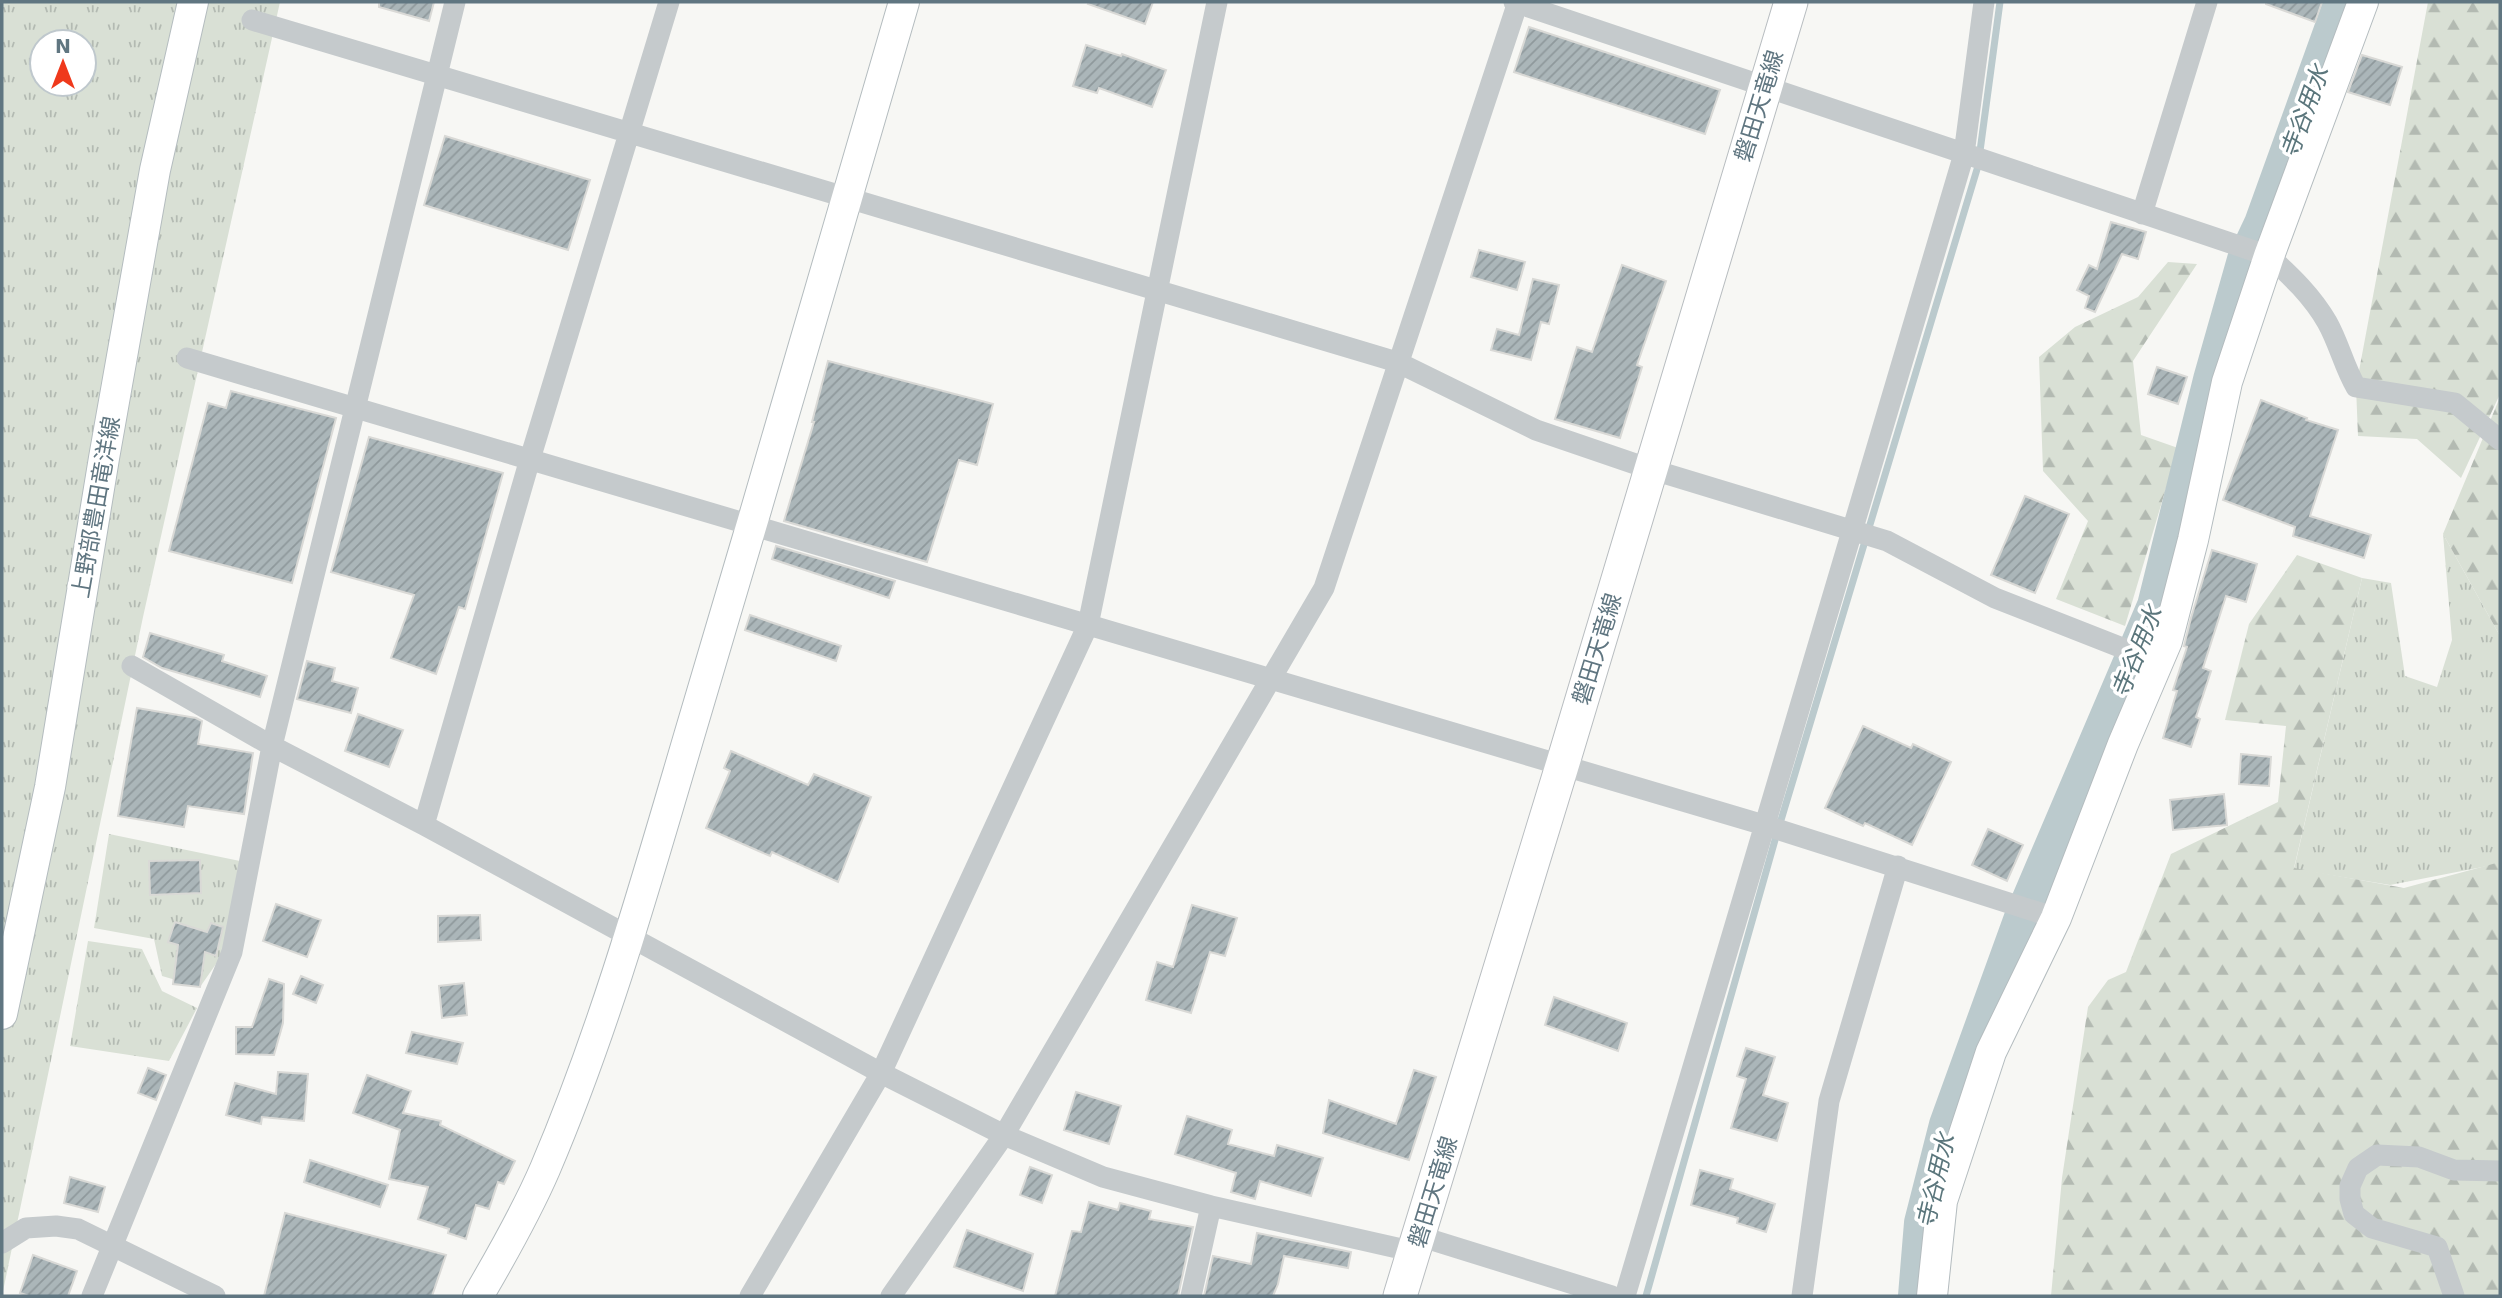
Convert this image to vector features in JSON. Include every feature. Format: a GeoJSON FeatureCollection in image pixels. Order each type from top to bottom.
{"type":"FeatureCollection","features":[{"type":"Feature","properties":{"kind":"main road","name":"磐田天竜線"},"geometry":{"type":"LineString","coordinates":[[1400,1296],[1791,2]]}},
{"type":"Feature","properties":{"kind":"street","name":"上野部豊田竜洋線"},"geometry":{"type":"LineString","coordinates":[[2,1014],[50,787],[155,170],[193,2]]}},
{"type":"Feature","properties":{"kind":"street"},"geometry":{"type":"LineString","coordinates":[[92,1296],[232,952],[272,746],[455,2]]}},
{"type":"Feature","properties":{"kind":"street"},"geometry":{"type":"LineString","coordinates":[[424,825],[530,460],[669,2]]}},
{"type":"Feature","properties":{"kind":"street"},"geometry":{"type":"LineString","coordinates":[[478,1296],[510,1241],[544,1171],[579,1083],[629,937],[904,2]]}},
{"type":"Feature","properties":{"kind":"street"},"geometry":{"type":"LineString","coordinates":[[750,1296],[881,1073],[1088,625],[1217,2]]}},
{"type":"Feature","properties":{"kind":"street"},"geometry":{"type":"LineString","coordinates":[[891,1296],[1003,1135],[1324,589],[1517,2],[2269,256],[2300,285],[2328,323],[2346,370],[2357,387],[2455,403],[2500,440]]}},
{"type":"Feature","properties":{"kind":"street"},"geometry":{"type":"LineString","coordinates":[[1625,1296],[1964,154],[1984,2]]}},
{"type":"Feature","properties":{"kind":"street"},"geometry":{"type":"LineString","coordinates":[[2142,214],[2207,2]]}},
{"type":"Feature","properties":{"kind":"street"},"geometry":{"type":"LineString","coordinates":[[1932,1296],[1942,1201],[1992,1052],[2056,918],[2123,744],[2167,641],[2227,382],[2269,256],[2363,2]]}},
{"type":"Feature","properties":{"kind":"street"},"geometry":{"type":"LineString","coordinates":[[252,20],[1397,362],[1536,430],[1650,469],[1887,541],[1995,598],[2158,662]]}},
{"type":"Feature","properties":{"kind":"street"},"geometry":{"type":"LineString","coordinates":[[187,358],[1764,825],[2056,918]]}},
{"type":"Feature","properties":{"kind":"street"},"geometry":{"type":"LineString","coordinates":[[132,666],[272,746],[424,825],[881,1073],[1003,1135],[1103,1177],[1211,1206],[1417,1244],[1612,1296]]}},
{"type":"Feature","properties":{"kind":"street"},"geometry":{"type":"LineString","coordinates":[[1802,1296],[1829,1101],[1898,866]]}},
{"type":"Feature","properties":{"kind":"street"},"geometry":{"type":"LineString","coordinates":[[2454,1296],[2437,1247],[2371,1228],[2354,1214],[2350,1186],[2358,1168],[2377,1155],[2419,1157],[2454,1170],[2500,1171]]}},
{"type":"Feature","properties":{"kind":"street"},"geometry":{"type":"LineString","coordinates":[[1191,1296],[1211,1206]]}},
{"type":"Feature","properties":{"kind":"street"},"geometry":{"type":"LineString","coordinates":[[2,1243],[26,1228],[56,1226],[78,1229],[215,1296]]}},
{"type":"Feature","properties":{"kind":"green space"},"geometry":{"type":"Polygon","coordinates":[[[2,2],[280,2],[143,617],[2,1296],[2,2]]]}},
{"type":"Feature","properties":{"kind":"green space"},"geometry":{"type":"Polygon","coordinates":[[[2428,2],[2500,2],[2500,394],[2461,478],[2417,439],[2358,436],[2356,387],[2428,2]]]}},
{"type":"Feature","properties":{"kind":"green space"},"geometry":{"type":"Polygon","coordinates":[[[2168,262],[2197,264],[2133,361],[2141,435],[2178,448],[2125,626],[2056,599],[2088,521],[2043,471],[2039,357],[2075,327],[2138,297],[2168,262]]]}},
{"type":"Feature","properties":{"kind":"green space"},"geometry":{"type":"Polygon","coordinates":[[[2500,397],[2500,636],[2443,534],[2500,397]]]}},
{"type":"Feature","properties":{"kind":"green space"},"geometry":{"type":"Polygon","coordinates":[[[2443,534],[2500,636],[2500,862],[2390,885],[2294,869],[2362,578],[2391,583],[2405,676],[2437,687],[2452,640],[2443,534]]]}},
{"type":"Feature","properties":{"kind":"green space"},"geometry":{"type":"Polygon","coordinates":[[[2297,555],[2362,578],[2294,868],[2404,888],[2500,862],[2500,1296],[2051,1296],[2062,1178],[2088,1007],[2108,980],[2126,972],[2171,854],[2278,802],[2286,726],[2225,720],[2249,624],[2297,555]]]}},
{"type":"Feature","properties":{"kind":"green space"},"geometry":{"type":"Polygon","coordinates":[[[109,834],[240,861],[234,938],[200,987],[162,976],[154,939],[94,928],[109,834]]]}},
{"type":"Feature","properties":{"kind":"green space"},"geometry":{"type":"Polygon","coordinates":[[[88,941],[142,949],[162,991],[197,1008],[169,1061],[70,1046],[88,941]]]}},
{"type":"Feature","properties":{"kind":"building"},"geometry":{"type":"Polygon","coordinates":[[[379,2],[434,2],[429,21],[379,7],[379,2]]]}},
{"type":"Feature","properties":{"kind":"building"},"geometry":{"type":"Polygon","coordinates":[[[1153,2],[1145,24],[1088,4],[1153,2]]]}},
{"type":"Feature","properties":{"kind":"building"},"geometry":{"type":"Polygon","coordinates":[[[2266,2],[2322,2],[2315,22],[2266,2]]]}},
{"type":"Feature","properties":{"kind":"building"},"geometry":{"type":"Polygon","coordinates":[[[1529,27],[1720,90],[1705,134],[1514,72],[1529,27]]]}},
{"type":"Feature","properties":{"kind":"building"},"geometry":{"type":"Polygon","coordinates":[[[1086,45],[1121,56],[1122,54],[1166,70],[1152,107],[1099,88],[1097,93],[1073,86],[1086,45]]]}},
{"type":"Feature","properties":{"kind":"building"},"geometry":{"type":"Polygon","coordinates":[[[2362,55],[2402,67],[2390,105],[2348,92],[2362,55]]]}},
{"type":"Feature","properties":{"kind":"building"},"geometry":{"type":"Polygon","coordinates":[[[445,136],[590,180],[568,250],[424,205],[445,136]]]}},
{"type":"Feature","properties":{"kind":"building"},"geometry":{"type":"Polygon","coordinates":[[[2111,222],[2146,232],[2138,259],[2122,254],[2095,312],[2085,308],[2089,296],[2077,290],[2089,265],[2097,269],[2111,222]]]}},
{"type":"Feature","properties":{"kind":"building"},"geometry":{"type":"Polygon","coordinates":[[[1479,250],[1525,262],[1517,290],[1471,277],[1479,250]]]}},
{"type":"Feature","properties":{"kind":"building"},"geometry":{"type":"Polygon","coordinates":[[[1622,265],[1666,281],[1637,365],[1642,367],[1620,438],[1555,419],[1577,347],[1592,352],[1622,265]]]}},
{"type":"Feature","properties":{"kind":"building"},"geometry":{"type":"Polygon","coordinates":[[[1533,279],[1559,285],[1549,324],[1541,322],[1531,360],[1491,350],[1497,329],[1519,335],[1533,279]]]}},
{"type":"Feature","properties":{"kind":"building"},"geometry":{"type":"Polygon","coordinates":[[[828,361],[993,404],[977,465],[959,460],[927,562],[784,521],[814,422],[828,361]]]}},
{"type":"Feature","properties":{"kind":"building"},"geometry":{"type":"Polygon","coordinates":[[[2157,367],[2187,377],[2178,404],[2148,394],[2157,367]]]}},
{"type":"Feature","properties":{"kind":"building"},"geometry":{"type":"Polygon","coordinates":[[[231,391],[336,418],[292,583],[169,551],[208,403],[226,408],[231,391]]]}},
{"type":"Feature","properties":{"kind":"building"},"geometry":{"type":"Polygon","coordinates":[[[2261,400],[2307,418],[2306,420],[2338,430],[2310,516],[2371,535],[2364,558],[2293,536],[2295,527],[2223,500],[2261,400]]]}},
{"type":"Feature","properties":{"kind":"building"},"geometry":{"type":"Polygon","coordinates":[[[369,437],[503,473],[465,609],[459,607],[436,674],[391,658],[414,595],[331,572],[369,437]]]}},
{"type":"Feature","properties":{"kind":"building"},"geometry":{"type":"Polygon","coordinates":[[[2025,496],[2069,514],[2035,593],[1991,575],[2025,496]]]}},
{"type":"Feature","properties":{"kind":"building"},"geometry":{"type":"Polygon","coordinates":[[[776,546],[895,581],[889,598],[772,559],[776,546]]]}},
{"type":"Feature","properties":{"kind":"building"},"geometry":{"type":"Polygon","coordinates":[[[2212,550],[2257,564],[2246,602],[2226,596],[2203,668],[2211,671],[2196,717],[2200,719],[2191,747],[2163,738],[2177,691],[2173,690],[2187,647],[2184,646],[2191,618],[2212,550]]]}},
{"type":"Feature","properties":{"kind":"building"},"geometry":{"type":"Polygon","coordinates":[[[750,615],[841,646],[836,661],[745,630],[750,615]]]}},
{"type":"Feature","properties":{"kind":"building"},"geometry":{"type":"Polygon","coordinates":[[[150,633],[224,655],[222,661],[267,676],[260,697],[162,668],[143,657],[150,633]]]}},
{"type":"Feature","properties":{"kind":"building"},"geometry":{"type":"Polygon","coordinates":[[[307,661],[335,668],[332,681],[358,688],[351,713],[297,699],[307,661]]]}},
{"type":"Feature","properties":{"kind":"building"},"geometry":{"type":"Polygon","coordinates":[[[137,708],[196,718],[202,721],[198,744],[253,753],[244,814],[188,806],[184,827],[118,816],[137,708]]]}},
{"type":"Feature","properties":{"kind":"building"},"geometry":{"type":"Polygon","coordinates":[[[358,714],[403,730],[389,767],[345,751],[358,714]]]}},
{"type":"Feature","properties":{"kind":"building"},"geometry":{"type":"Polygon","coordinates":[[[1863,726],[1911,748],[1913,744],[1951,762],[1912,845],[1825,808],[1863,726]]]}},
{"type":"Feature","properties":{"kind":"building"},"geometry":{"type":"Polygon","coordinates":[[[731,751],[808,785],[814,774],[871,797],[838,882],[772,852],[770,856],[706,828],[730,771],[724,768],[731,751]]]}},
{"type":"Feature","properties":{"kind":"building"},"geometry":{"type":"Polygon","coordinates":[[[2241,754],[2271,757],[2269,786],[2239,784],[2241,754]]]}},
{"type":"Feature","properties":{"kind":"building"},"geometry":{"type":"Polygon","coordinates":[[[2224,794],[2227,825],[2173,830],[2170,800],[2224,794]]]}},
{"type":"Feature","properties":{"kind":"building"},"geometry":{"type":"Polygon","coordinates":[[[1988,829],[2023,845],[2007,881],[1972,865],[1988,829]]]}},
{"type":"Feature","properties":{"kind":"building"},"geometry":{"type":"Polygon","coordinates":[[[200,860],[201,893],[150,895],[149,861],[200,860]]]}},
{"type":"Feature","properties":{"kind":"building"},"geometry":{"type":"Polygon","coordinates":[[[276,904],[321,920],[307,957],[263,941],[276,904]]]}},
{"type":"Feature","properties":{"kind":"building"},"geometry":{"type":"Polygon","coordinates":[[[1192,905],[1237,918],[1225,956],[1210,952],[1191,1013],[1146,1000],[1157,962],[1173,967],[1192,905]]]}},
{"type":"Feature","properties":{"kind":"building"},"geometry":{"type":"Polygon","coordinates":[[[480,915],[481,940],[438,942],[438,916],[480,915]]]}},
{"type":"Feature","properties":{"kind":"building"},"geometry":{"type":"Polygon","coordinates":[[[175,922],[207,932],[211,923],[223,927],[216,956],[205,952],[200,987],[173,984],[178,945],[168,942],[175,922]]]}},
{"type":"Feature","properties":{"kind":"building"},"geometry":{"type":"Polygon","coordinates":[[[301,976],[323,985],[316,1003],[293,994],[301,976]]]}},
{"type":"Feature","properties":{"kind":"building"},"geometry":{"type":"Polygon","coordinates":[[[269,979],[284,984],[283,1023],[274,1055],[236,1054],[236,1027],[252,1027],[269,979]]]}},
{"type":"Feature","properties":{"kind":"building"},"geometry":{"type":"Polygon","coordinates":[[[464,983],[467,1015],[442,1018],[439,986],[464,983]]]}},
{"type":"Feature","properties":{"kind":"building"},"geometry":{"type":"Polygon","coordinates":[[[1554,997],[1627,1023],[1618,1051],[1545,1025],[1554,997]]]}},
{"type":"Feature","properties":{"kind":"building"},"geometry":{"type":"Polygon","coordinates":[[[412,1032],[463,1043],[457,1064],[406,1053],[412,1032]]]}},
{"type":"Feature","properties":{"kind":"building"},"geometry":{"type":"Polygon","coordinates":[[[1746,1048],[1775,1057],[1763,1095],[1788,1103],[1777,1141],[1731,1128],[1746,1079],[1737,1076],[1746,1048]]]}},
{"type":"Feature","properties":{"kind":"building"},"geometry":{"type":"Polygon","coordinates":[[[148,1068],[166,1075],[156,1100],[138,1093],[148,1068]]]}},
{"type":"Feature","properties":{"kind":"building"},"geometry":{"type":"Polygon","coordinates":[[[1414,1070],[1436,1077],[1409,1160],[1323,1133],[1329,1100],[1396,1124],[1414,1070]]]}},
{"type":"Feature","properties":{"kind":"building"},"geometry":{"type":"Polygon","coordinates":[[[278,1072],[308,1074],[304,1121],[262,1117],[261,1124],[226,1115],[235,1083],[276,1094],[278,1072]]]}},
{"type":"Feature","properties":{"kind":"building"},"geometry":{"type":"Polygon","coordinates":[[[367,1075],[411,1091],[403,1113],[441,1121],[440,1125],[515,1161],[504,1184],[498,1182],[489,1209],[476,1205],[466,1239],[448,1233],[449,1229],[418,1219],[428,1187],[389,1179],[400,1130],[353,1113],[367,1075]]]}},
{"type":"Feature","properties":{"kind":"building"},"geometry":{"type":"Polygon","coordinates":[[[1076,1092],[1121,1106],[1109,1144],[1064,1130],[1076,1092]]]}},
{"type":"Feature","properties":{"kind":"building"},"geometry":{"type":"Polygon","coordinates":[[[1187,1116],[1232,1130],[1228,1144],[1274,1156],[1277,1145],[1323,1158],[1311,1196],[1260,1181],[1255,1199],[1231,1192],[1236,1173],[1175,1154],[1187,1116]]]}},
{"type":"Feature","properties":{"kind":"building"},"geometry":{"type":"Polygon","coordinates":[[[310,1160],[388,1185],[380,1207],[304,1182],[310,1160]]]}},
{"type":"Feature","properties":{"kind":"building"},"geometry":{"type":"Polygon","coordinates":[[[1030,1167],[1052,1175],[1042,1203],[1020,1195],[1030,1167]]]}},
{"type":"Feature","properties":{"kind":"building"},"geometry":{"type":"Polygon","coordinates":[[[1700,1170],[1733,1179],[1730,1189],[1775,1204],[1766,1232],[1737,1223],[1738,1218],[1691,1205],[1700,1170]]]}},
{"type":"Feature","properties":{"kind":"building"},"geometry":{"type":"Polygon","coordinates":[[[70,1177],[105,1187],[98,1212],[64,1203],[70,1177]]]}},
{"type":"Feature","properties":{"kind":"building"},"geometry":{"type":"Polygon","coordinates":[[[1089,1202],[1118,1210],[1120,1203],[1151,1211],[1149,1219],[1193,1227],[1178,1296],[1055,1296],[1072,1231],[1081,1232],[1089,1202]]]}},
{"type":"Feature","properties":{"kind":"building"},"geometry":{"type":"Polygon","coordinates":[[[285,1213],[446,1255],[432,1296],[264,1296],[285,1213]]]}},
{"type":"Feature","properties":{"kind":"building"},"geometry":{"type":"Polygon","coordinates":[[[967,1230],[1033,1254],[1023,1291],[954,1267],[967,1230]]]}},
{"type":"Feature","properties":{"kind":"building"},"geometry":{"type":"Polygon","coordinates":[[[1257,1233],[1351,1252],[1348,1268],[1284,1256],[1273,1296],[1204,1296],[1213,1256],[1251,1264],[1257,1233]]]}},
{"type":"Feature","properties":{"kind":"building"},"geometry":{"type":"Polygon","coordinates":[[[33,1255],[77,1271],[68,1296],[29,1296],[20,1293],[33,1255]]]}},
{"type":"Feature","properties":{"kind":"waterway"},"geometry":{"type":"LineString","coordinates":[[1646,1296],[1775,840],[1978,166],[2000,2]]}},
{"type":"Feature","properties":{"kind":"waterway","name":"寺谷用水"},"geometry":{"type":"LineString","coordinates":[[1918,1296],[1924,1223],[1949,1125],[2024,918],[2157,606],[2213,380],[2247,260],[2264,224],[2344,2]]}}]}
